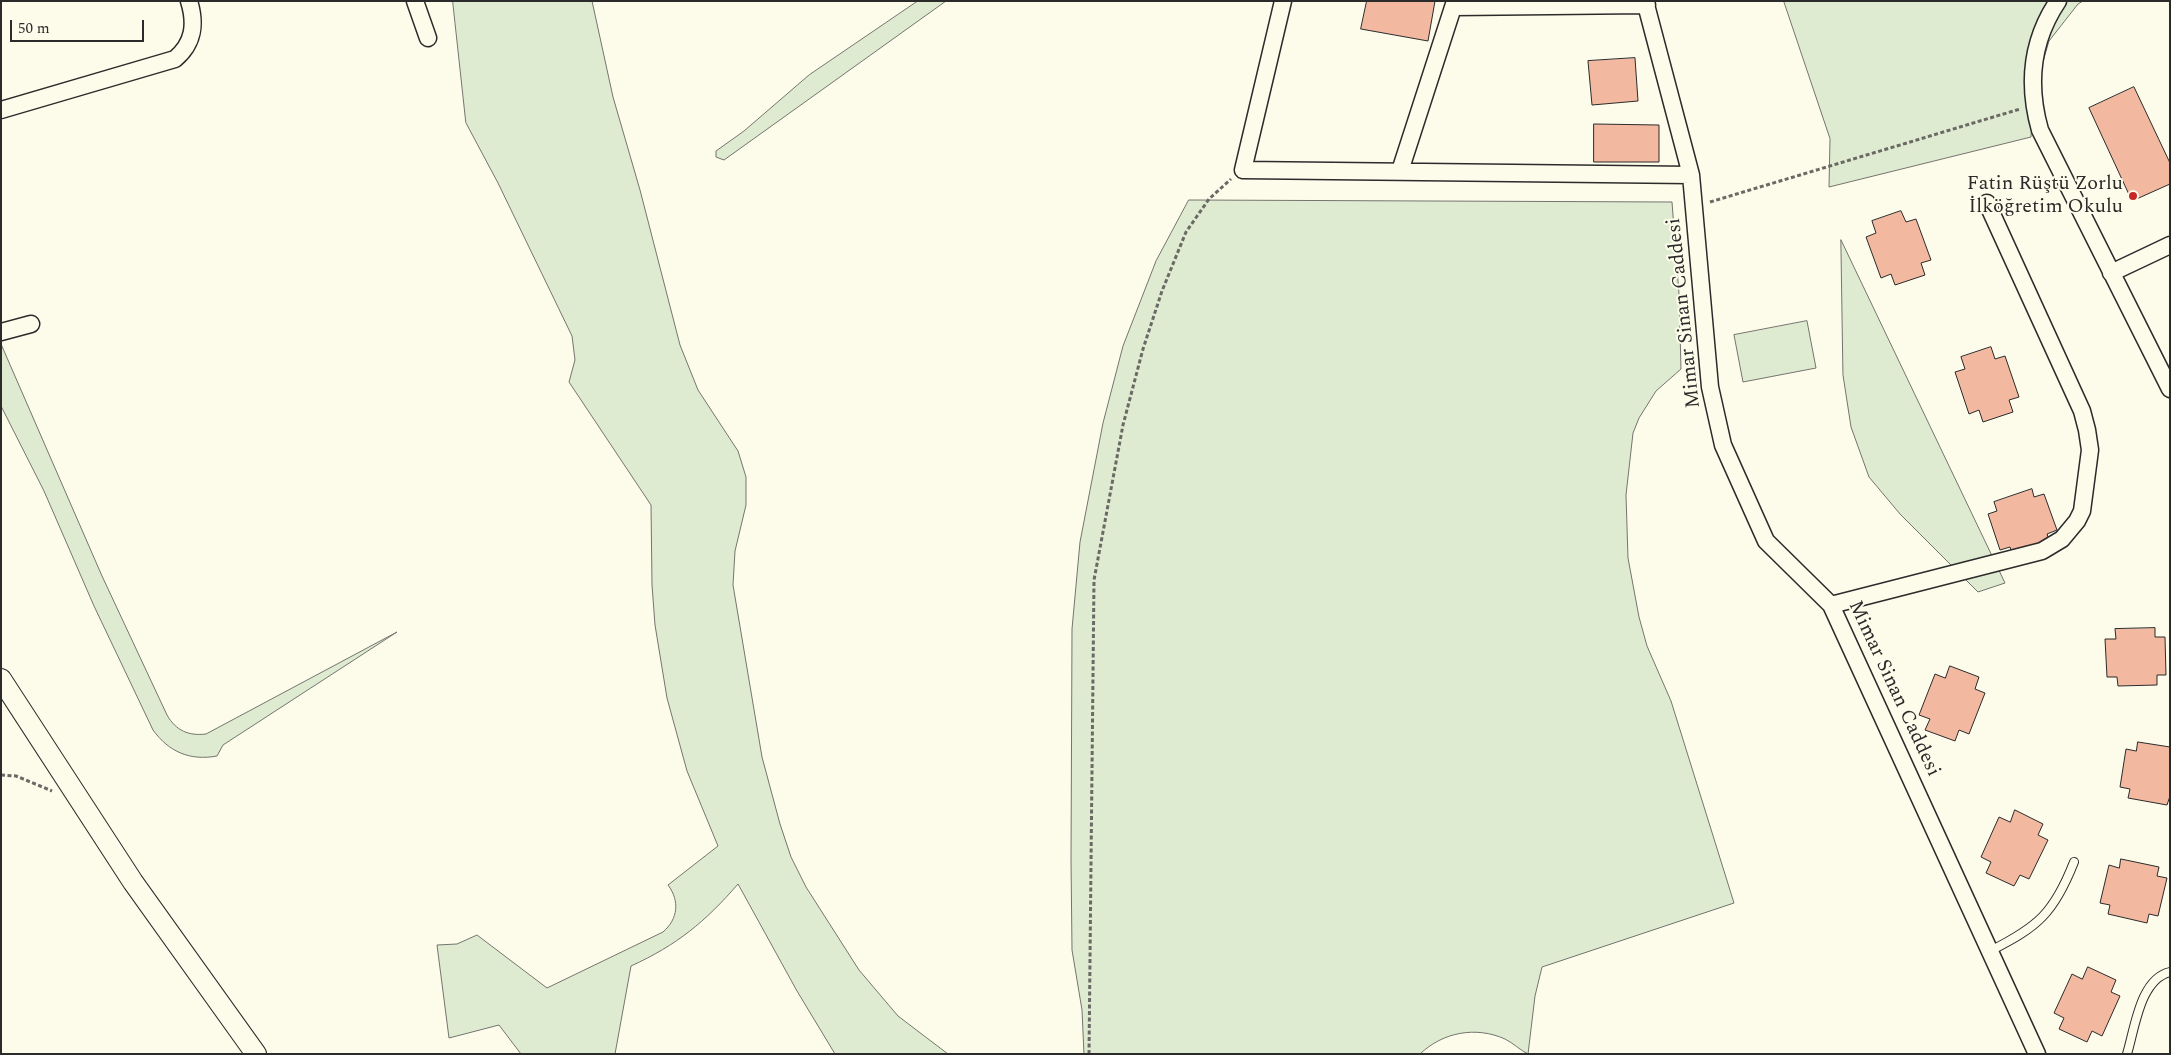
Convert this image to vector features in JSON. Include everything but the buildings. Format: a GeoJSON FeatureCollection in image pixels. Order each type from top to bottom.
{"type":"FeatureCollection","features":[{"type":"Feature","properties":{"kind":"street"},"geometry":{"type":"LineString","coordinates":[[1,110],[175,59],[186,49],[193,33],[194,23],[189,1]]}},
{"type":"Feature","properties":{"kind":"street"},"geometry":{"type":"LineString","coordinates":[[415,1],[428,38]]}},
{"type":"Feature","properties":{"kind":"street"},"geometry":{"type":"LineString","coordinates":[[1283,1],[1243,170],[1691,175]]}},
{"type":"Feature","properties":{"kind":"street"},"geometry":{"type":"LineString","coordinates":[[2058,1],[2045,23],[2034,55],[2032,73],[2034,105],[2040,130],[2170,388]]}},
{"type":"Feature","properties":{"kind":"street"},"geometry":{"type":"LineString","coordinates":[[1400,171],[1454,4],[1646,3]]}},
{"type":"Feature","properties":{"kind":"street","name":"Mimar Sinan Caddesi"},"geometry":{"type":"LineString","coordinates":[[1646,3],[1691,175],[1710,387],[1723,445],[1766,541],[1832,605],[2038,1054]]}},
{"type":"Feature","properties":{"kind":"street"},"geometry":{"type":"LineString","coordinates":[[1832,605],[2042,551],[2067,535],[2082,511],[2090,450],[2082,411],[1987,203]]}},
{"type":"Feature","properties":{"kind":"street"},"geometry":{"type":"LineString","coordinates":[[2111,273],[2170,245]]}},
{"type":"Feature","properties":{"kind":"street"},"geometry":{"type":"LineString","coordinates":[[1,332],[31,324]]}},
{"type":"Feature","properties":{"kind":"street"},"geometry":{"type":"LineString","coordinates":[[1,679],[133,882],[256,1054]]}},
{"type":"Feature","properties":{"kind":"lane"},"geometry":{"type":"LineString","coordinates":[[1990,951],[2023,935],[2040,922],[2059,896],[2074,862]]}},
{"type":"Feature","properties":{"kind":"lane"},"geometry":{"type":"LineString","coordinates":[[2127,1054],[2148,988],[2156,978],[2170,972]]}},
{"type":"Feature","properties":{"kind":"path"},"geometry":{"type":"LineString","coordinates":[[1695,207],[2034,105]]}},
{"type":"Feature","properties":{"kind":"path"},"geometry":{"type":"LineString","coordinates":[[1089,1054],[1094,580],[1132,387],[1172,263],[1196,217],[1209,199],[1243,170]]}},
{"type":"Feature","properties":{"kind":"path"},"geometry":{"type":"LineString","coordinates":[[1,774],[16,776],[41,788],[78,799]]}},
{"type":"Feature","properties":{"kind":"green space"},"geometry":{"type":"Polygon","coordinates":[[[453,1],[592,1],[613,97],[640,190],[680,345],[698,390],[738,451],[746,477],[746,505],[735,551],[733,585],[762,757],[791,857],[806,887],[859,970],[898,1016],[948,1054],[835,1054],[797,991],[738,884],[714,910],[676,941],[631,966],[615,1054],[521,1054],[499,1025],[449,1038],[437,945],[457,944],[477,935],[547,988],[663,932],[672,921],[676,910],[676,903],[668,885],[718,846],[687,771],[667,698],[655,625],[652,585],[651,505],[569,382],[575,360],[572,336],[498,183],[466,123],[453,1]]]}},
{"type":"Feature","properties":{"kind":"green space"},"geometry":{"type":"Polygon","coordinates":[[[918,1],[946,1],[724,160],[716,157],[716,151],[744,131],[809,75],[918,1]]]}},
{"type":"Feature","properties":{"kind":"green space"},"geometry":{"type":"Polygon","coordinates":[[[1784,1],[2083,1],[2078,4],[2049,41],[2034,92],[2031,137],[1829,187],[1830,139],[1784,1]]]}},
{"type":"Feature","properties":{"kind":"green space"},"geometry":{"type":"Polygon","coordinates":[[[1189,200],[1672,202],[1679,294],[1681,369],[1656,391],[1639,418],[1633,433],[1626,495],[1628,558],[1639,617],[1647,646],[1671,701],[1734,903],[1542,967],[1535,996],[1528,1054],[1505,1039],[1494,1035],[1471,1032],[1449,1036],[1420,1054],[1084,1054],[1082,1010],[1072,950],[1071,860],[1072,629],[1080,542],[1103,423],[1123,346],[1156,261],[1189,200]]]}},
{"type":"Feature","properties":{"kind":"green space"},"geometry":{"type":"Polygon","coordinates":[[[1841,240],[2005,583],[1978,592],[1900,514],[1869,477],[1851,427],[1843,375],[1841,240]]]}},
{"type":"Feature","properties":{"kind":"green space"},"geometry":{"type":"Polygon","coordinates":[[[1807,321],[1816,368],[1743,382],[1734,335],[1807,321]]]}},
{"type":"Feature","properties":{"kind":"green space"},"geometry":{"type":"Polygon","coordinates":[[[1,344],[102,576],[167,715],[179,729],[194,734],[206,734],[397,632],[223,745],[217,756],[189,756],[166,744],[153,730],[94,606],[44,491],[1,406],[1,344]]]}},
{"type":"Feature","properties":{"kind":"place","name":"Fatin Rüştü Zorlu İlköğretim Okulu"},"geometry":{"type":"Point","coordinates":[2133,196]}}]}
